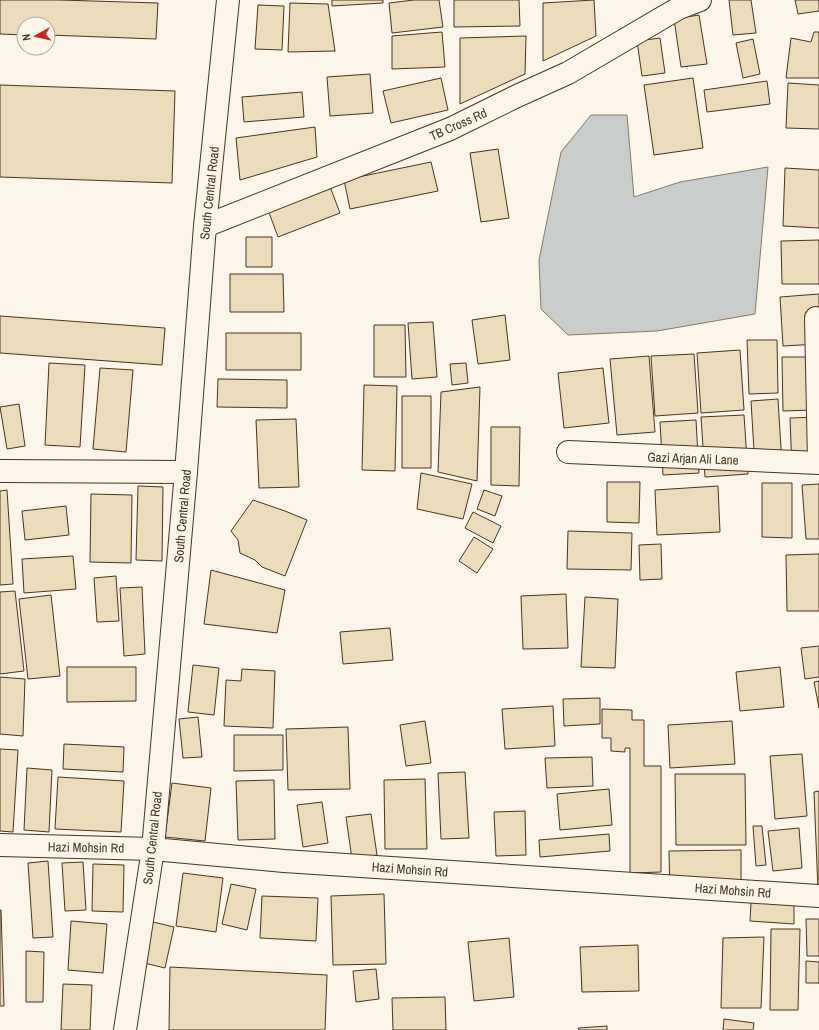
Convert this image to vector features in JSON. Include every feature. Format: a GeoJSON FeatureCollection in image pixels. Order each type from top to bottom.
{"type":"FeatureCollection","features":[{"type":"Feature","properties":{"kind":"street","name":"South Central Road"},"geometry":{"type":"LineString","coordinates":[[125,1030],[153,849],[186,472],[205,226],[228,0]]}},
{"type":"Feature","properties":{"kind":"street","name":"TB Cross Rd"},"geometry":{"type":"LineString","coordinates":[[205,226],[450,129],[568,73],[678,8],[700,0]]}},
{"type":"Feature","properties":{"kind":"street"},"geometry":{"type":"LineString","coordinates":[[816,318],[819,462]]}},
{"type":"Feature","properties":{"kind":"street","name":"Gazi Arjan Ali Lane"},"geometry":{"type":"LineString","coordinates":[[568,452],[819,462]]}},
{"type":"Feature","properties":{"kind":"street"},"geometry":{"type":"LineString","coordinates":[[0,471],[186,472]]}},
{"type":"Feature","properties":{"kind":"street","name":"Hazi Mohsin Rd"},"geometry":{"type":"LineString","coordinates":[[0,845],[153,849],[292,861],[819,896]]}},
{"type":"Feature","properties":{"kind":"shaded area"},"geometry":{"type":"Polygon","coordinates":[[[591,115],[627,115],[634,197],[680,182],[768,167],[755,314],[657,331],[568,335],[541,309],[539,260],[561,152],[591,115]]]}},
{"type":"Feature","properties":{"kind":"building"},"geometry":{"type":"Polygon","coordinates":[[[0,0],[158,3],[156,39],[56,35],[56,16],[16,16],[16,35],[0,34],[0,0]]]}},
{"type":"Feature","properties":{"kind":"building"},"geometry":{"type":"Polygon","coordinates":[[[332,0],[383,0],[383,3],[332,6],[332,0]]]}},
{"type":"Feature","properties":{"kind":"building"},"geometry":{"type":"Polygon","coordinates":[[[414,0],[439,0],[443,27],[392,33],[389,3],[414,0]]]}},
{"type":"Feature","properties":{"kind":"building"},"geometry":{"type":"Polygon","coordinates":[[[454,0],[519,0],[520,26],[454,27],[454,0]]]}},
{"type":"Feature","properties":{"kind":"building"},"geometry":{"type":"Polygon","coordinates":[[[594,0],[596,36],[543,61],[543,3],[594,0]]]}},
{"type":"Feature","properties":{"kind":"building"},"geometry":{"type":"Polygon","coordinates":[[[729,0],[751,0],[756,33],[733,35],[729,0]]]}},
{"type":"Feature","properties":{"kind":"building"},"geometry":{"type":"Polygon","coordinates":[[[795,0],[819,0],[819,11],[798,14],[795,0]]]}},
{"type":"Feature","properties":{"kind":"building"},"geometry":{"type":"Polygon","coordinates":[[[290,3],[328,4],[335,51],[288,52],[290,3]]]}},
{"type":"Feature","properties":{"kind":"building"},"geometry":{"type":"Polygon","coordinates":[[[258,5],[284,6],[282,50],[255,49],[258,5]]]}},
{"type":"Feature","properties":{"kind":"building"},"geometry":{"type":"Polygon","coordinates":[[[699,15],[707,64],[681,67],[674,19],[699,15]]]}},
{"type":"Feature","properties":{"kind":"building"},"geometry":{"type":"Polygon","coordinates":[[[442,32],[445,67],[392,69],[392,36],[442,32]]]}},
{"type":"Feature","properties":{"kind":"building"},"geometry":{"type":"Polygon","coordinates":[[[814,32],[819,32],[819,78],[786,78],[791,38],[811,42],[814,32]]]}},
{"type":"Feature","properties":{"kind":"building"},"geometry":{"type":"Polygon","coordinates":[[[526,36],[525,74],[460,104],[460,38],[526,36]]]}},
{"type":"Feature","properties":{"kind":"building"},"geometry":{"type":"Polygon","coordinates":[[[660,38],[665,73],[642,76],[637,41],[660,38]]]}},
{"type":"Feature","properties":{"kind":"building"},"geometry":{"type":"Polygon","coordinates":[[[753,39],[760,74],[743,78],[736,43],[753,39]]]}},
{"type":"Feature","properties":{"kind":"building"},"geometry":{"type":"Polygon","coordinates":[[[370,74],[373,113],[330,116],[327,77],[370,74]]]}},
{"type":"Feature","properties":{"kind":"building"},"geometry":{"type":"Polygon","coordinates":[[[441,78],[448,110],[391,123],[383,91],[441,78]]]}},
{"type":"Feature","properties":{"kind":"building"},"geometry":{"type":"Polygon","coordinates":[[[693,78],[703,148],[654,155],[644,85],[693,78]]]}},
{"type":"Feature","properties":{"kind":"building"},"geometry":{"type":"Polygon","coordinates":[[[767,81],[770,104],[707,112],[704,90],[767,81]]]}},
{"type":"Feature","properties":{"kind":"building"},"geometry":{"type":"Polygon","coordinates":[[[788,83],[819,85],[819,129],[786,128],[788,83]]]}},
{"type":"Feature","properties":{"kind":"building"},"geometry":{"type":"Polygon","coordinates":[[[0,85],[175,91],[172,183],[0,177],[0,85]]]}},
{"type":"Feature","properties":{"kind":"building"},"geometry":{"type":"Polygon","coordinates":[[[302,92],[304,117],[244,122],[242,97],[302,92]]]}},
{"type":"Feature","properties":{"kind":"building"},"geometry":{"type":"Polygon","coordinates":[[[315,127],[317,157],[240,180],[236,138],[315,127]]]}},
{"type":"Feature","properties":{"kind":"building"},"geometry":{"type":"Polygon","coordinates":[[[498,149],[509,218],[481,222],[470,153],[498,149]]]}},
{"type":"Feature","properties":{"kind":"building"},"geometry":{"type":"Polygon","coordinates":[[[431,162],[438,191],[350,209],[344,180],[431,162]]]}},
{"type":"Feature","properties":{"kind":"building"},"geometry":{"type":"Polygon","coordinates":[[[785,168],[819,170],[819,228],[783,226],[785,168]]]}},
{"type":"Feature","properties":{"kind":"building"},"geometry":{"type":"Polygon","coordinates":[[[326,176],[340,213],[278,237],[264,199],[326,176]]]}},
{"type":"Feature","properties":{"kind":"building"},"geometry":{"type":"Polygon","coordinates":[[[246,237],[272,237],[272,267],[246,267],[246,237]]]}},
{"type":"Feature","properties":{"kind":"building"},"geometry":{"type":"Polygon","coordinates":[[[819,240],[819,284],[782,284],[781,241],[819,240]]]}},
{"type":"Feature","properties":{"kind":"building"},"geometry":{"type":"Polygon","coordinates":[[[230,274],[283,274],[284,312],[230,312],[230,274]]]}},
{"type":"Feature","properties":{"kind":"building"},"geometry":{"type":"Polygon","coordinates":[[[819,294],[819,344],[783,346],[780,297],[819,294]]]}},
{"type":"Feature","properties":{"kind":"building"},"geometry":{"type":"Polygon","coordinates":[[[505,315],[510,360],[478,364],[472,320],[505,315]]]}},
{"type":"Feature","properties":{"kind":"building"},"geometry":{"type":"Polygon","coordinates":[[[0,316],[165,328],[162,365],[0,353],[0,316]]]}},
{"type":"Feature","properties":{"kind":"building"},"geometry":{"type":"Polygon","coordinates":[[[433,322],[437,377],[412,379],[408,323],[433,322]]]}},
{"type":"Feature","properties":{"kind":"building"},"geometry":{"type":"Polygon","coordinates":[[[374,325],[405,325],[406,377],[374,377],[374,325]]]}},
{"type":"Feature","properties":{"kind":"building"},"geometry":{"type":"Polygon","coordinates":[[[226,333],[301,333],[301,370],[226,370],[226,333]]]}},
{"type":"Feature","properties":{"kind":"building"},"geometry":{"type":"Polygon","coordinates":[[[747,340],[777,340],[778,393],[749,394],[747,340]]]}},
{"type":"Feature","properties":{"kind":"building"},"geometry":{"type":"Polygon","coordinates":[[[740,350],[744,410],[701,413],[697,353],[740,350]]]}},
{"type":"Feature","properties":{"kind":"building"},"geometry":{"type":"Polygon","coordinates":[[[694,354],[698,413],[655,416],[651,356],[694,354]]]}},
{"type":"Feature","properties":{"kind":"building"},"geometry":{"type":"Polygon","coordinates":[[[649,356],[655,432],[617,435],[610,359],[649,356]]]}},
{"type":"Feature","properties":{"kind":"building"},"geometry":{"type":"Polygon","coordinates":[[[782,357],[812,357],[813,410],[783,411],[782,357]]]}},
{"type":"Feature","properties":{"kind":"building"},"geometry":{"type":"Polygon","coordinates":[[[49,363],[85,365],[80,447],[45,445],[49,363]]]}},
{"type":"Feature","properties":{"kind":"building"},"geometry":{"type":"Polygon","coordinates":[[[466,363],[468,383],[452,385],[450,364],[466,363]]]}},
{"type":"Feature","properties":{"kind":"building"},"geometry":{"type":"Polygon","coordinates":[[[100,368],[133,370],[126,452],[93,449],[100,368]]]}},
{"type":"Feature","properties":{"kind":"building"},"geometry":{"type":"Polygon","coordinates":[[[603,368],[609,423],[564,428],[558,373],[603,368]]]}},
{"type":"Feature","properties":{"kind":"building"},"geometry":{"type":"Polygon","coordinates":[[[218,379],[287,380],[287,408],[217,407],[218,379]]]}},
{"type":"Feature","properties":{"kind":"building"},"geometry":{"type":"Polygon","coordinates":[[[364,385],[397,386],[395,471],[362,470],[364,385]]]}},
{"type":"Feature","properties":{"kind":"building"},"geometry":{"type":"Polygon","coordinates":[[[480,387],[477,481],[438,472],[441,392],[480,387]]]}},
{"type":"Feature","properties":{"kind":"building"},"geometry":{"type":"Polygon","coordinates":[[[402,396],[431,396],[431,468],[402,468],[402,396]]]}},
{"type":"Feature","properties":{"kind":"building"},"geometry":{"type":"Polygon","coordinates":[[[778,399],[782,465],[755,467],[751,401],[778,399]]]}},
{"type":"Feature","properties":{"kind":"building"},"geometry":{"type":"Polygon","coordinates":[[[19,404],[25,446],[7,449],[0,407],[19,404]]]}},
{"type":"Feature","properties":{"kind":"building"},"geometry":{"type":"Polygon","coordinates":[[[744,415],[748,474],[705,477],[701,417],[744,415]]]}},
{"type":"Feature","properties":{"kind":"building"},"geometry":{"type":"Polygon","coordinates":[[[819,417],[819,470],[792,471],[790,418],[819,417]]]}},
{"type":"Feature","properties":{"kind":"building"},"geometry":{"type":"Polygon","coordinates":[[[296,419],[299,487],[259,488],[256,420],[296,419]]]}},
{"type":"Feature","properties":{"kind":"building"},"geometry":{"type":"Polygon","coordinates":[[[696,420],[699,473],[663,475],[660,422],[696,420]]]}},
{"type":"Feature","properties":{"kind":"building"},"geometry":{"type":"Polygon","coordinates":[[[491,427],[520,427],[519,486],[491,485],[491,427]]]}},
{"type":"Feature","properties":{"kind":"building"},"geometry":{"type":"Polygon","coordinates":[[[421,473],[472,484],[463,519],[417,509],[421,473]]]}},
{"type":"Feature","properties":{"kind":"building"},"geometry":{"type":"Polygon","coordinates":[[[607,482],[640,482],[639,523],[607,522],[607,482]]]}},
{"type":"Feature","properties":{"kind":"building"},"geometry":{"type":"Polygon","coordinates":[[[762,483],[792,483],[792,538],[762,537],[762,483]]]}},
{"type":"Feature","properties":{"kind":"building"},"geometry":{"type":"Polygon","coordinates":[[[819,484],[819,539],[806,539],[802,485],[819,484]]]}},
{"type":"Feature","properties":{"kind":"building"},"geometry":{"type":"Polygon","coordinates":[[[138,486],[163,487],[162,561],[136,560],[138,486]]]}},
{"type":"Feature","properties":{"kind":"building"},"geometry":{"type":"Polygon","coordinates":[[[718,486],[720,532],[657,535],[655,490],[718,486]]]}},
{"type":"Feature","properties":{"kind":"building"},"geometry":{"type":"Polygon","coordinates":[[[7,490],[13,584],[0,585],[0,491],[7,490]]]}},
{"type":"Feature","properties":{"kind":"building"},"geometry":{"type":"Polygon","coordinates":[[[484,490],[502,496],[495,516],[477,509],[484,490]]]}},
{"type":"Feature","properties":{"kind":"building"},"geometry":{"type":"Polygon","coordinates":[[[91,494],[132,495],[131,563],[90,562],[91,494]]]}},
{"type":"Feature","properties":{"kind":"building"},"geometry":{"type":"Polygon","coordinates":[[[253,500],[307,520],[285,576],[262,567],[255,560],[240,553],[238,540],[231,531],[253,500]]]}},
{"type":"Feature","properties":{"kind":"building"},"geometry":{"type":"Polygon","coordinates":[[[66,506],[69,535],[25,540],[22,511],[66,506]]]}},
{"type":"Feature","properties":{"kind":"building"},"geometry":{"type":"Polygon","coordinates":[[[473,512],[501,526],[493,543],[465,528],[473,512]]]}},
{"type":"Feature","properties":{"kind":"building"},"geometry":{"type":"Polygon","coordinates":[[[568,531],[632,533],[631,570],[567,569],[568,531]]]}},
{"type":"Feature","properties":{"kind":"building"},"geometry":{"type":"Polygon","coordinates":[[[474,537],[493,549],[477,573],[459,561],[474,537]]]}},
{"type":"Feature","properties":{"kind":"building"},"geometry":{"type":"Polygon","coordinates":[[[661,544],[662,579],[640,580],[639,545],[661,544]]]}},
{"type":"Feature","properties":{"kind":"building"},"geometry":{"type":"Polygon","coordinates":[[[819,554],[819,611],[787,611],[786,555],[819,554]]]}},
{"type":"Feature","properties":{"kind":"building"},"geometry":{"type":"Polygon","coordinates":[[[73,556],[76,589],[24,593],[22,559],[73,556]]]}},
{"type":"Feature","properties":{"kind":"building"},"geometry":{"type":"Polygon","coordinates":[[[211,570],[285,590],[277,633],[204,624],[211,570]]]}},
{"type":"Feature","properties":{"kind":"building"},"geometry":{"type":"Polygon","coordinates":[[[116,576],[119,621],[97,622],[94,578],[116,576]]]}},
{"type":"Feature","properties":{"kind":"building"},"geometry":{"type":"Polygon","coordinates":[[[142,587],[145,654],[124,656],[120,588],[142,587]]]}},
{"type":"Feature","properties":{"kind":"building"},"geometry":{"type":"Polygon","coordinates":[[[15,591],[24,671],[0,674],[0,592],[15,591]]]}},
{"type":"Feature","properties":{"kind":"building"},"geometry":{"type":"Polygon","coordinates":[[[566,594],[568,648],[523,649],[521,596],[566,594]]]}},
{"type":"Feature","properties":{"kind":"building"},"geometry":{"type":"Polygon","coordinates":[[[51,595],[60,676],[28,679],[19,599],[51,595]]]}},
{"type":"Feature","properties":{"kind":"building"},"geometry":{"type":"Polygon","coordinates":[[[585,597],[618,599],[615,668],[581,667],[585,597]]]}},
{"type":"Feature","properties":{"kind":"building"},"geometry":{"type":"Polygon","coordinates":[[[390,628],[393,660],[343,664],[340,632],[390,628]]]}},
{"type":"Feature","properties":{"kind":"building"},"geometry":{"type":"Polygon","coordinates":[[[819,646],[819,677],[805,679],[801,648],[819,646]]]}},
{"type":"Feature","properties":{"kind":"building"},"geometry":{"type":"Polygon","coordinates":[[[193,665],[219,668],[214,715],[188,712],[193,665]]]}},
{"type":"Feature","properties":{"kind":"building"},"geometry":{"type":"Polygon","coordinates":[[[67,667],[136,667],[136,701],[67,702],[67,667]]]}},
{"type":"Feature","properties":{"kind":"building"},"geometry":{"type":"Polygon","coordinates":[[[780,667],[784,707],[740,711],[736,672],[780,667]]]}},
{"type":"Feature","properties":{"kind":"building"},"geometry":{"type":"Polygon","coordinates":[[[242,669],[275,671],[273,728],[224,726],[226,680],[241,681],[242,669]]]}},
{"type":"Feature","properties":{"kind":"building"},"geometry":{"type":"Polygon","coordinates":[[[0,677],[25,679],[23,736],[0,734],[0,677]]]}},
{"type":"Feature","properties":{"kind":"building"},"geometry":{"type":"Polygon","coordinates":[[[819,681],[819,708],[814,682],[819,681]]]}},
{"type":"Feature","properties":{"kind":"building"},"geometry":{"type":"Polygon","coordinates":[[[600,698],[600,724],[564,726],[563,699],[600,698]]]}},
{"type":"Feature","properties":{"kind":"building"},"geometry":{"type":"Polygon","coordinates":[[[553,706],[555,746],[505,749],[502,709],[553,706]]]}},
{"type":"Feature","properties":{"kind":"building"},"geometry":{"type":"Polygon","coordinates":[[[602,709],[632,710],[632,720],[644,720],[644,766],[661,766],[661,872],[630,873],[630,748],[625,748],[625,752],[611,751],[611,738],[602,738],[602,709]]]}},
{"type":"Feature","properties":{"kind":"building"},"geometry":{"type":"Polygon","coordinates":[[[198,717],[202,757],[183,758],[179,719],[198,717]]]}},
{"type":"Feature","properties":{"kind":"building"},"geometry":{"type":"Polygon","coordinates":[[[425,721],[431,763],[406,766],[400,725],[425,721]]]}},
{"type":"Feature","properties":{"kind":"building"},"geometry":{"type":"Polygon","coordinates":[[[732,721],[735,764],[670,768],[668,725],[732,721]]]}},
{"type":"Feature","properties":{"kind":"building"},"geometry":{"type":"Polygon","coordinates":[[[348,727],[350,789],[288,790],[286,729],[348,727]]]}},
{"type":"Feature","properties":{"kind":"building"},"geometry":{"type":"Polygon","coordinates":[[[234,735],[283,735],[283,770],[234,771],[234,735]]]}},
{"type":"Feature","properties":{"kind":"building"},"geometry":{"type":"Polygon","coordinates":[[[64,744],[124,747],[123,772],[63,769],[64,744]]]}},
{"type":"Feature","properties":{"kind":"building"},"geometry":{"type":"Polygon","coordinates":[[[0,749],[18,750],[13,832],[0,831],[0,749]]]}},
{"type":"Feature","properties":{"kind":"building"},"geometry":{"type":"Polygon","coordinates":[[[802,754],[807,816],[775,819],[770,756],[802,754]]]}},
{"type":"Feature","properties":{"kind":"building"},"geometry":{"type":"Polygon","coordinates":[[[592,757],[593,786],[547,788],[545,758],[592,757]]]}},
{"type":"Feature","properties":{"kind":"building"},"geometry":{"type":"Polygon","coordinates":[[[27,768],[52,770],[49,832],[24,830],[27,768]]]}},
{"type":"Feature","properties":{"kind":"building"},"geometry":{"type":"Polygon","coordinates":[[[465,772],[469,838],[441,839],[438,773],[465,772]]]}},
{"type":"Feature","properties":{"kind":"building"},"geometry":{"type":"Polygon","coordinates":[[[675,774],[745,774],[746,845],[676,845],[675,774]]]}},
{"type":"Feature","properties":{"kind":"building"},"geometry":{"type":"Polygon","coordinates":[[[58,777],[124,781],[121,832],[55,829],[58,777]]]}},
{"type":"Feature","properties":{"kind":"building"},"geometry":{"type":"Polygon","coordinates":[[[425,779],[427,849],[385,849],[384,780],[425,779]]]}},
{"type":"Feature","properties":{"kind":"building"},"geometry":{"type":"Polygon","coordinates":[[[274,780],[275,839],[238,840],[236,781],[274,780]]]}},
{"type":"Feature","properties":{"kind":"building"},"geometry":{"type":"Polygon","coordinates":[[[172,783],[211,788],[205,841],[165,837],[172,783]]]}},
{"type":"Feature","properties":{"kind":"building"},"geometry":{"type":"Polygon","coordinates":[[[609,789],[612,825],[560,830],[557,794],[609,789]]]}},
{"type":"Feature","properties":{"kind":"building"},"geometry":{"type":"Polygon","coordinates":[[[819,791],[819,891],[818,891],[814,792],[819,791]]]}},
{"type":"Feature","properties":{"kind":"building"},"geometry":{"type":"Polygon","coordinates":[[[322,802],[328,843],[303,847],[297,805],[322,802]]]}},
{"type":"Feature","properties":{"kind":"building"},"geometry":{"type":"Polygon","coordinates":[[[525,811],[526,855],[496,856],[494,812],[525,811]]]}},
{"type":"Feature","properties":{"kind":"building"},"geometry":{"type":"Polygon","coordinates":[[[371,814],[377,855],[352,859],[346,817],[371,814]]]}},
{"type":"Feature","properties":{"kind":"building"},"geometry":{"type":"Polygon","coordinates":[[[753,826],[762,826],[766,865],[756,866],[753,826]]]}},
{"type":"Feature","properties":{"kind":"building"},"geometry":{"type":"Polygon","coordinates":[[[799,828],[802,868],[773,871],[768,831],[799,828]]]}},
{"type":"Feature","properties":{"kind":"building"},"geometry":{"type":"Polygon","coordinates":[[[609,834],[610,851],[540,857],[539,840],[609,834]]]}},
{"type":"Feature","properties":{"kind":"building"},"geometry":{"type":"Polygon","coordinates":[[[741,850],[741,897],[670,898],[669,851],[741,850]]]}},
{"type":"Feature","properties":{"kind":"building"},"geometry":{"type":"Polygon","coordinates":[[[48,861],[53,937],[33,938],[28,863],[48,861]]]}},
{"type":"Feature","properties":{"kind":"building"},"geometry":{"type":"Polygon","coordinates":[[[83,862],[86,910],[65,911],[62,863],[83,862]]]}},
{"type":"Feature","properties":{"kind":"building"},"geometry":{"type":"Polygon","coordinates":[[[93,864],[124,865],[123,912],[92,911],[93,864]]]}},
{"type":"Feature","properties":{"kind":"building"},"geometry":{"type":"Polygon","coordinates":[[[183,873],[223,878],[216,932],[176,926],[183,873]]]}},
{"type":"Feature","properties":{"kind":"building"},"geometry":{"type":"Polygon","coordinates":[[[231,884],[256,889],[247,930],[222,924],[231,884]]]}},
{"type":"Feature","properties":{"kind":"building"},"geometry":{"type":"Polygon","coordinates":[[[384,894],[386,964],[333,965],[331,896],[384,894]]]}},
{"type":"Feature","properties":{"kind":"building"},"geometry":{"type":"Polygon","coordinates":[[[262,896],[318,898],[316,941],[260,938],[262,896]]]}},
{"type":"Feature","properties":{"kind":"building"},"geometry":{"type":"Polygon","coordinates":[[[751,902],[794,905],[794,924],[750,921],[751,902]]]}},
{"type":"Feature","properties":{"kind":"building"},"geometry":{"type":"Polygon","coordinates":[[[1,910],[4,1006],[0,1006],[1,910]]]}},
{"type":"Feature","properties":{"kind":"building"},"geometry":{"type":"Polygon","coordinates":[[[806,919],[819,919],[819,956],[807,956],[806,919]]]}},
{"type":"Feature","properties":{"kind":"building"},"geometry":{"type":"Polygon","coordinates":[[[71,921],[107,924],[103,973],[68,970],[71,921]]]}},
{"type":"Feature","properties":{"kind":"building"},"geometry":{"type":"Polygon","coordinates":[[[149,921],[174,927],[165,968],[140,962],[149,921]]]}},
{"type":"Feature","properties":{"kind":"building"},"geometry":{"type":"Polygon","coordinates":[[[771,929],[800,929],[798,1010],[770,1010],[771,929]]]}},
{"type":"Feature","properties":{"kind":"building"},"geometry":{"type":"Polygon","coordinates":[[[764,937],[761,1008],[721,1008],[723,938],[764,937]]]}},
{"type":"Feature","properties":{"kind":"building"},"geometry":{"type":"Polygon","coordinates":[[[509,938],[514,997],[474,1001],[468,942],[509,938]]]}},
{"type":"Feature","properties":{"kind":"building"},"geometry":{"type":"Polygon","coordinates":[[[638,945],[639,991],[582,992],[580,947],[638,945]]]}},
{"type":"Feature","properties":{"kind":"building"},"geometry":{"type":"Polygon","coordinates":[[[26,951],[44,952],[43,1002],[26,1002],[26,951]]]}},
{"type":"Feature","properties":{"kind":"building"},"geometry":{"type":"Polygon","coordinates":[[[806,961],[819,962],[819,983],[806,983],[806,961]]]}},
{"type":"Feature","properties":{"kind":"building"},"geometry":{"type":"Polygon","coordinates":[[[170,967],[327,975],[325,1030],[169,1030],[170,967]]]}},
{"type":"Feature","properties":{"kind":"building"},"geometry":{"type":"Polygon","coordinates":[[[376,969],[379,999],[356,1002],[353,971],[376,969]]]}},
{"type":"Feature","properties":{"kind":"building"},"geometry":{"type":"Polygon","coordinates":[[[63,984],[92,985],[90,1030],[61,1030],[63,984]]]}},
{"type":"Feature","properties":{"kind":"building"},"geometry":{"type":"Polygon","coordinates":[[[445,997],[446,1030],[393,1030],[392,998],[445,997]]]}},
{"type":"Feature","properties":{"kind":"building"},"geometry":{"type":"Polygon","coordinates":[[[724,1019],[754,1023],[753,1030],[723,1030],[724,1019]]]}},
{"type":"Feature","properties":{"kind":"building"},"geometry":{"type":"Polygon","coordinates":[[[607,1026],[607,1030],[579,1030],[578,1028],[607,1026]]]}}]}
